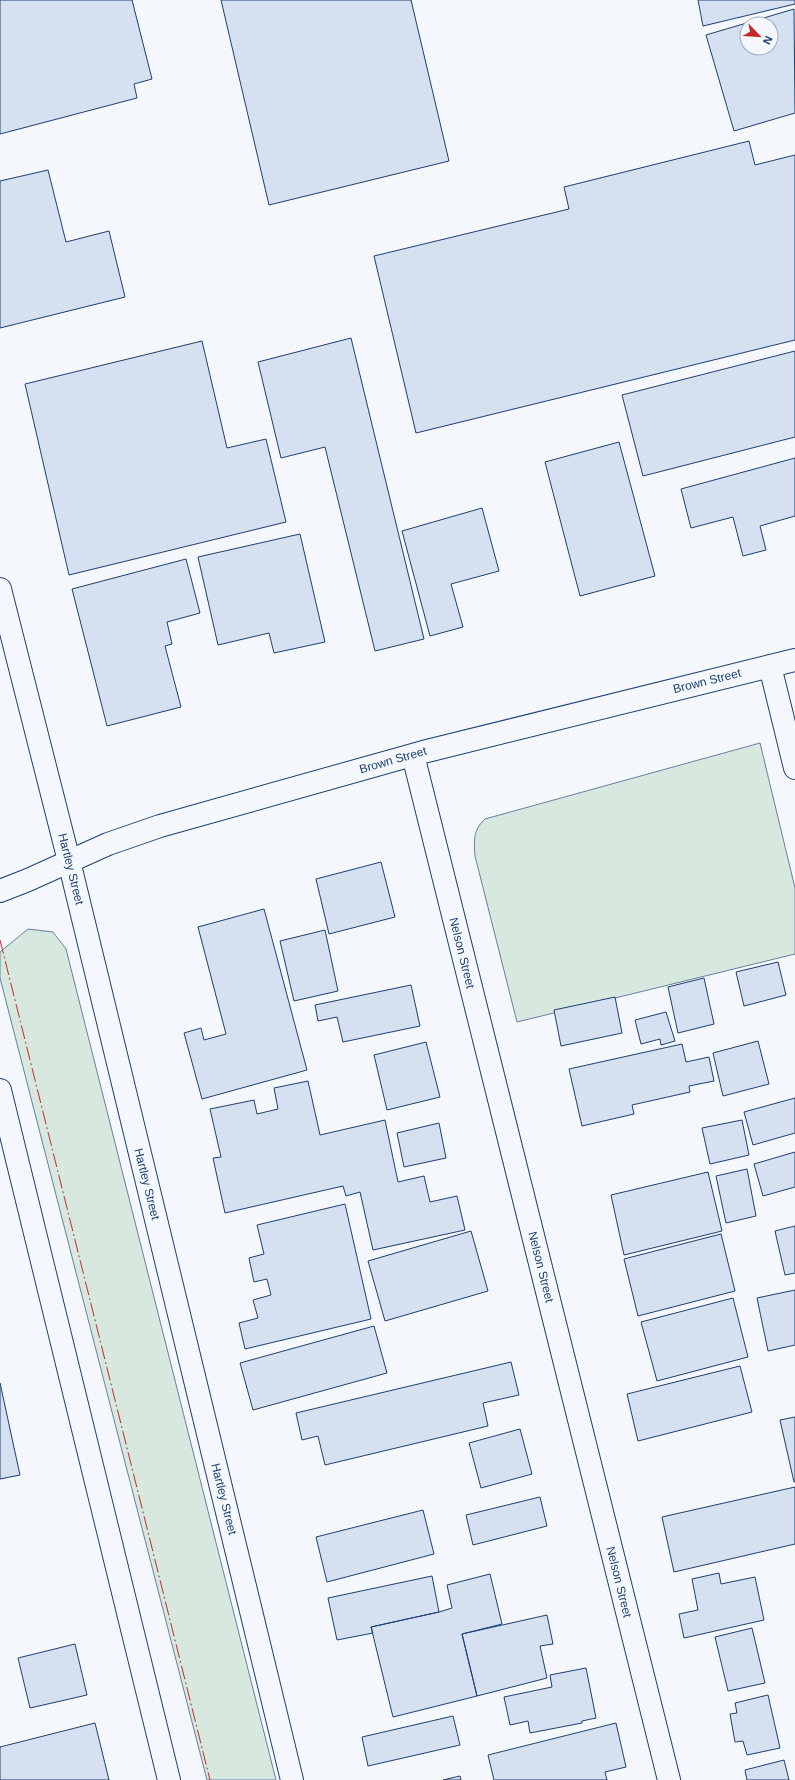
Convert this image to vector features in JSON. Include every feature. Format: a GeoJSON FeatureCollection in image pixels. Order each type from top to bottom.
{"type":"FeatureCollection","features":[{"type":"Feature","properties":{"kind":"street","name":"Hartley Street"},"geometry":{"type":"LineString","coordinates":[[0,589],[69,861],[292,1780]]}},
{"type":"Feature","properties":{"kind":"street","name":"Brown Street"},"geometry":{"type":"LineString","coordinates":[[0,890],[28,880],[131,835],[413,755],[795,660]]}},
{"type":"Feature","properties":{"kind":"street"},"geometry":{"type":"LineString","coordinates":[[770,666],[795,768]]}},
{"type":"Feature","properties":{"kind":"street","name":"Nelson Street"},"geometry":{"type":"LineString","coordinates":[[413,755],[668,1780]]}},
{"type":"Feature","properties":{"kind":"street"},"geometry":{"type":"LineString","coordinates":[[0,1092],[169,1780]]}},
{"type":"Feature","properties":{"kind":"shaded area"},"geometry":{"type":"Polygon","coordinates":[[[760,743],[795,888],[795,954],[517,1022],[475,856],[475,836],[481,823],[485,819],[760,743]]]}},
{"type":"Feature","properties":{"kind":"shaded area"},"geometry":{"type":"Polygon","coordinates":[[[28,929],[53,932],[66,949],[276,1780],[207,1780],[0,978],[0,952],[28,929]]]}},
{"type":"Feature","properties":{"kind":"building"},"geometry":{"type":"Polygon","coordinates":[[[0,0],[132,0],[152,79],[134,84],[137,98],[0,134],[0,0]]]}},
{"type":"Feature","properties":{"kind":"building"},"geometry":{"type":"Polygon","coordinates":[[[221,0],[411,0],[449,161],[269,205],[221,0]]]}},
{"type":"Feature","properties":{"kind":"building"},"geometry":{"type":"Polygon","coordinates":[[[698,0],[795,0],[795,4],[745,16],[739,16],[739,17],[703,26],[698,0]]]}},
{"type":"Feature","properties":{"kind":"building"},"geometry":{"type":"Polygon","coordinates":[[[794,9],[795,113],[734,131],[706,35],[739,25],[739,56],[779,56],[779,16],[770,16],[794,9]]]}},
{"type":"Feature","properties":{"kind":"building"},"geometry":{"type":"Polygon","coordinates":[[[749,141],[755,165],[795,155],[795,340],[416,433],[374,256],[569,209],[564,187],[749,141]]]}},
{"type":"Feature","properties":{"kind":"building"},"geometry":{"type":"Polygon","coordinates":[[[48,170],[66,242],[109,231],[125,297],[0,328],[0,181],[48,170]]]}},
{"type":"Feature","properties":{"kind":"building"},"geometry":{"type":"Polygon","coordinates":[[[351,338],[424,639],[375,651],[325,447],[281,458],[258,362],[351,338]]]}},
{"type":"Feature","properties":{"kind":"building"},"geometry":{"type":"Polygon","coordinates":[[[202,341],[227,448],[266,439],[286,522],[69,575],[25,384],[202,341]]]}},
{"type":"Feature","properties":{"kind":"building"},"geometry":{"type":"Polygon","coordinates":[[[795,351],[795,437],[643,476],[622,395],[795,351]]]}},
{"type":"Feature","properties":{"kind":"building"},"geometry":{"type":"Polygon","coordinates":[[[619,442],[655,576],[580,596],[545,462],[619,442]]]}},
{"type":"Feature","properties":{"kind":"building"},"geometry":{"type":"Polygon","coordinates":[[[795,458],[795,516],[760,526],[766,550],[743,556],[733,517],[691,528],[681,489],[795,458]]]}},
{"type":"Feature","properties":{"kind":"building"},"geometry":{"type":"Polygon","coordinates":[[[482,508],[499,571],[451,584],[463,627],[430,636],[402,531],[482,508]]]}},
{"type":"Feature","properties":{"kind":"building"},"geometry":{"type":"Polygon","coordinates":[[[300,534],[325,642],[274,653],[269,633],[218,645],[198,557],[300,534]]]}},
{"type":"Feature","properties":{"kind":"building"},"geometry":{"type":"Polygon","coordinates":[[[186,559],[200,613],[167,622],[172,644],[165,646],[181,707],[107,726],[72,589],[186,559]]]}},
{"type":"Feature","properties":{"kind":"building"},"geometry":{"type":"Polygon","coordinates":[[[381,862],[395,917],[329,934],[316,879],[381,862]]]}},
{"type":"Feature","properties":{"kind":"building"},"geometry":{"type":"Polygon","coordinates":[[[264,909],[307,1070],[202,1099],[184,1033],[201,1028],[204,1040],[226,1034],[198,927],[264,909]]]}},
{"type":"Feature","properties":{"kind":"building"},"geometry":{"type":"Polygon","coordinates":[[[325,930],[338,991],[294,1001],[280,941],[325,930]]]}},
{"type":"Feature","properties":{"kind":"building"},"geometry":{"type":"Polygon","coordinates":[[[778,962],[786,995],[744,1006],[736,972],[778,962]]]}},
{"type":"Feature","properties":{"kind":"building"},"geometry":{"type":"Polygon","coordinates":[[[704,978],[714,1024],[678,1033],[668,987],[704,978]]]}},
{"type":"Feature","properties":{"kind":"building"},"geometry":{"type":"Polygon","coordinates":[[[411,985],[420,1026],[343,1042],[337,1017],[318,1021],[315,1005],[411,985]]]}},
{"type":"Feature","properties":{"kind":"building"},"geometry":{"type":"Polygon","coordinates":[[[615,997],[622,1033],[561,1046],[554,1010],[615,997]]]}},
{"type":"Feature","properties":{"kind":"building"},"geometry":{"type":"Polygon","coordinates":[[[666,1012],[675,1041],[661,1045],[660,1039],[641,1044],[635,1020],[666,1012]]]}},
{"type":"Feature","properties":{"kind":"building"},"geometry":{"type":"Polygon","coordinates":[[[758,1041],[769,1084],[723,1096],[713,1053],[758,1041]]]}},
{"type":"Feature","properties":{"kind":"building"},"geometry":{"type":"Polygon","coordinates":[[[426,1042],[440,1097],[387,1110],[374,1055],[426,1042]]]}},
{"type":"Feature","properties":{"kind":"building"},"geometry":{"type":"Polygon","coordinates":[[[682,1044],[686,1062],[709,1057],[714,1081],[689,1086],[690,1092],[632,1105],[634,1114],[582,1126],[569,1069],[682,1044]]]}},
{"type":"Feature","properties":{"kind":"building"},"geometry":{"type":"Polygon","coordinates":[[[308,1081],[320,1135],[385,1120],[398,1182],[424,1176],[430,1202],[457,1196],[465,1230],[373,1250],[360,1192],[346,1196],[343,1186],[225,1213],[213,1158],[221,1157],[210,1109],[254,1100],[257,1114],[278,1109],[274,1088],[308,1081]]]}},
{"type":"Feature","properties":{"kind":"building"},"geometry":{"type":"Polygon","coordinates":[[[795,1098],[795,1133],[753,1145],[744,1112],[795,1098]]]}},
{"type":"Feature","properties":{"kind":"building"},"geometry":{"type":"Polygon","coordinates":[[[742,1120],[749,1155],[710,1164],[702,1128],[742,1120]]]}},
{"type":"Feature","properties":{"kind":"building"},"geometry":{"type":"Polygon","coordinates":[[[439,1123],[446,1158],[404,1167],[397,1133],[439,1123]]]}},
{"type":"Feature","properties":{"kind":"building"},"geometry":{"type":"Polygon","coordinates":[[[795,1152],[795,1187],[763,1196],[754,1164],[795,1152]]]}},
{"type":"Feature","properties":{"kind":"building"},"geometry":{"type":"Polygon","coordinates":[[[747,1169],[756,1216],[726,1223],[716,1176],[747,1169]]]}},
{"type":"Feature","properties":{"kind":"building"},"geometry":{"type":"Polygon","coordinates":[[[708,1172],[722,1231],[624,1255],[611,1195],[708,1172]]]}},
{"type":"Feature","properties":{"kind":"building"},"geometry":{"type":"Polygon","coordinates":[[[345,1204],[371,1319],[245,1349],[239,1323],[258,1318],[253,1300],[271,1295],[267,1279],[254,1282],[249,1258],[264,1254],[257,1225],[345,1204]]]}},
{"type":"Feature","properties":{"kind":"building"},"geometry":{"type":"Polygon","coordinates":[[[795,1226],[795,1273],[785,1275],[775,1231],[795,1226]]]}},
{"type":"Feature","properties":{"kind":"building"},"geometry":{"type":"Polygon","coordinates":[[[471,1231],[488,1291],[385,1321],[368,1261],[471,1231]]]}},
{"type":"Feature","properties":{"kind":"building"},"geometry":{"type":"Polygon","coordinates":[[[721,1234],[735,1291],[638,1316],[624,1259],[721,1234]]]}},
{"type":"Feature","properties":{"kind":"building"},"geometry":{"type":"Polygon","coordinates":[[[795,1290],[795,1345],[768,1351],[757,1298],[795,1290]]]}},
{"type":"Feature","properties":{"kind":"building"},"geometry":{"type":"Polygon","coordinates":[[[733,1298],[748,1357],[657,1381],[641,1322],[733,1298]]]}},
{"type":"Feature","properties":{"kind":"building"},"geometry":{"type":"Polygon","coordinates":[[[374,1326],[387,1373],[253,1410],[240,1363],[374,1326]]]}},
{"type":"Feature","properties":{"kind":"building"},"geometry":{"type":"Polygon","coordinates":[[[511,1362],[519,1395],[483,1403],[488,1426],[325,1465],[318,1436],[302,1440],[296,1413],[511,1362]]]}},
{"type":"Feature","properties":{"kind":"building"},"geometry":{"type":"Polygon","coordinates":[[[740,1366],[752,1412],[638,1441],[627,1394],[740,1366]]]}},
{"type":"Feature","properties":{"kind":"building"},"geometry":{"type":"Polygon","coordinates":[[[0,1383],[20,1475],[0,1479],[0,1383]]]}},
{"type":"Feature","properties":{"kind":"building"},"geometry":{"type":"Polygon","coordinates":[[[795,1417],[795,1482],[794,1482],[780,1420],[795,1417]]]}},
{"type":"Feature","properties":{"kind":"building"},"geometry":{"type":"Polygon","coordinates":[[[520,1429],[532,1474],[481,1488],[469,1443],[520,1429]]]}},
{"type":"Feature","properties":{"kind":"building"},"geometry":{"type":"Polygon","coordinates":[[[795,1487],[795,1544],[674,1572],[662,1517],[795,1487]]]}},
{"type":"Feature","properties":{"kind":"building"},"geometry":{"type":"Polygon","coordinates":[[[540,1497],[547,1526],[473,1545],[466,1515],[540,1497]]]}},
{"type":"Feature","properties":{"kind":"building"},"geometry":{"type":"Polygon","coordinates":[[[423,1510],[434,1554],[327,1582],[316,1537],[423,1510]]]}},
{"type":"Feature","properties":{"kind":"building"},"geometry":{"type":"Polygon","coordinates":[[[719,1573],[721,1584],[755,1577],[764,1620],[684,1638],[679,1614],[698,1610],[692,1579],[719,1573]]]}},
{"type":"Feature","properties":{"kind":"building"},"geometry":{"type":"Polygon","coordinates":[[[490,1574],[502,1624],[462,1634],[477,1696],[393,1717],[371,1627],[452,1608],[447,1585],[490,1574]]]}},
{"type":"Feature","properties":{"kind":"building"},"geometry":{"type":"Polygon","coordinates":[[[432,1576],[439,1612],[371,1627],[373,1633],[337,1640],[328,1598],[432,1576]]]}},
{"type":"Feature","properties":{"kind":"building"},"geometry":{"type":"Polygon","coordinates":[[[547,1615],[553,1644],[540,1646],[547,1678],[477,1696],[462,1634],[547,1615]]]}},
{"type":"Feature","properties":{"kind":"building"},"geometry":{"type":"Polygon","coordinates":[[[752,1628],[765,1683],[728,1691],[715,1637],[752,1628]]]}},
{"type":"Feature","properties":{"kind":"building"},"geometry":{"type":"Polygon","coordinates":[[[75,1644],[87,1695],[30,1708],[18,1658],[75,1644]]]}},
{"type":"Feature","properties":{"kind":"building"},"geometry":{"type":"Polygon","coordinates":[[[586,1668],[596,1718],[582,1721],[582,1723],[530,1733],[528,1721],[510,1725],[504,1697],[552,1687],[550,1675],[586,1668]]]}},
{"type":"Feature","properties":{"kind":"building"},"geometry":{"type":"Polygon","coordinates":[[[768,1695],[780,1748],[747,1755],[743,1741],[735,1742],[730,1714],[737,1713],[735,1703],[768,1695]]]}},
{"type":"Feature","properties":{"kind":"building"},"geometry":{"type":"Polygon","coordinates":[[[453,1716],[460,1745],[368,1766],[362,1737],[453,1716]]]}},
{"type":"Feature","properties":{"kind":"building"},"geometry":{"type":"Polygon","coordinates":[[[95,1723],[109,1780],[0,1780],[0,1747],[95,1723]]]}},
{"type":"Feature","properties":{"kind":"building"},"geometry":{"type":"Polygon","coordinates":[[[616,1723],[626,1767],[605,1772],[607,1780],[494,1780],[488,1755],[616,1723]]]}},
{"type":"Feature","properties":{"kind":"building"},"geometry":{"type":"Polygon","coordinates":[[[784,1760],[789,1780],[747,1780],[745,1770],[784,1760]]]}},
{"type":"Feature","properties":{"kind":"building"},"geometry":{"type":"Polygon","coordinates":[[[460,1776],[461,1780],[443,1780],[460,1776]]]}},
{"type":"Feature","properties":{"kind":"power"},"geometry":{"type":"LineString","coordinates":[[0,940],[210,1780]]}}]}
